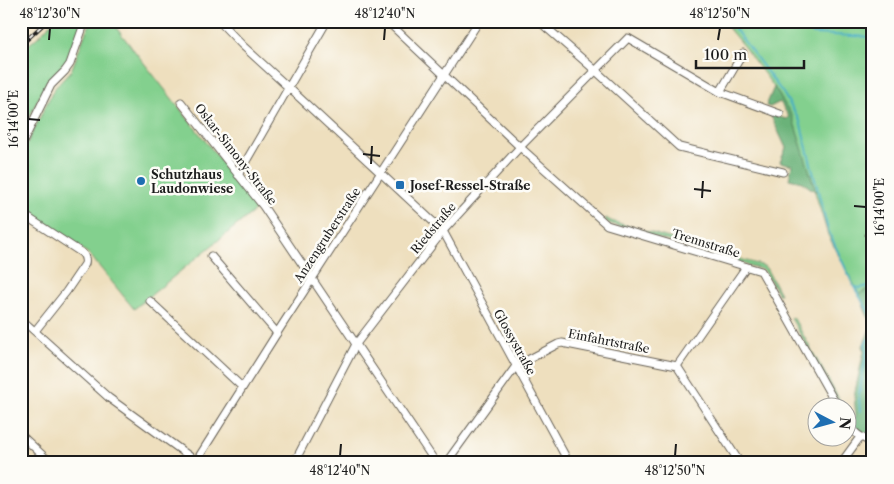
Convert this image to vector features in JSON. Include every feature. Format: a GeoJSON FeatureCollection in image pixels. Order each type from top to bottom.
{"type":"FeatureCollection","features":[{"type":"Feature","properties":{"kind":"street"},"geometry":{"type":"LineString","coordinates":[[21,146],[51,85],[70,64],[86,21]]}},
{"type":"Feature","properties":{"kind":"street"},"geometry":{"type":"LineString","coordinates":[[219,21],[242,45],[443,231]]}},
{"type":"Feature","properties":{"kind":"street"},"geometry":{"type":"LineString","coordinates":[[238,175],[327,21]]}},
{"type":"Feature","properties":{"kind":"street","name":"Trennstraße"},"geometry":{"type":"LineString","coordinates":[[387,21],[520,147],[607,225],[761,271],[832,396]]}},
{"type":"Feature","properties":{"kind":"street","name":"Anzengruberstraße"},"geometry":{"type":"LineString","coordinates":[[195,462],[479,21]]}},
{"type":"Feature","properties":{"kind":"street"},"geometry":{"type":"LineString","coordinates":[[539,21],[679,147],[783,172]]}},
{"type":"Feature","properties":{"kind":"street"},"geometry":{"type":"LineString","coordinates":[[548,29],[554,21]]}},
{"type":"Feature","properties":{"kind":"street","name":"Riedstraße"},"geometry":{"type":"LineString","coordinates":[[294,463],[356,344],[443,231],[520,147],[628,38],[720,92]]}},
{"type":"Feature","properties":{"kind":"street"},"geometry":{"type":"LineString","coordinates":[[743,53],[720,92],[780,114]]}},
{"type":"Feature","properties":{"kind":"street","name":"Oskar-Simony-Straße"},"geometry":{"type":"LineString","coordinates":[[181,102],[263,206],[436,463]]}},
{"type":"Feature","properties":{"kind":"street"},"geometry":{"type":"LineString","coordinates":[[21,214],[82,253],[86,261],[66,292],[35,331]]}},
{"type":"Feature","properties":{"kind":"street","name":"Glossystraße"},"geometry":{"type":"LineString","coordinates":[[443,231],[569,463]]}},
{"type":"Feature","properties":{"kind":"street"},"geometry":{"type":"LineString","coordinates":[[212,256],[277,333]]}},
{"type":"Feature","properties":{"kind":"street"},"geometry":{"type":"LineString","coordinates":[[740,463],[677,366],[746,266]]}},
{"type":"Feature","properties":{"kind":"street"},"geometry":{"type":"LineString","coordinates":[[150,302],[242,387]]}},
{"type":"Feature","properties":{"kind":"street"},"geometry":{"type":"LineString","coordinates":[[21,319],[109,398],[195,462]]}},
{"type":"Feature","properties":{"kind":"street","name":"Einfahrtstraße"},"geometry":{"type":"LineString","coordinates":[[446,463],[516,366],[558,344],[562,343],[677,366]]}},
{"type":"Feature","properties":{"kind":"street"},"geometry":{"type":"LineString","coordinates":[[856,434],[873,443]]}},
{"type":"Feature","properties":{"kind":"street"},"geometry":{"type":"LineString","coordinates":[[21,435],[51,463]]}},
{"type":"Feature","properties":{"kind":"street"},"geometry":{"type":"LineString","coordinates":[[841,463],[860,437]]}},
{"type":"Feature","properties":{"kind":"green space"},"geometry":{"type":"Polygon","coordinates":[[[53,21],[83,21],[65,66],[46,83],[21,134],[21,51],[53,21]]]}},
{"type":"Feature","properties":{"kind":"green space"},"geometry":{"type":"Polygon","coordinates":[[[92,21],[111,21],[258,208],[134,309],[89,254],[21,208],[21,156],[54,89],[71,71],[92,21]]]}},
{"type":"Feature","properties":{"kind":"green space"},"geometry":{"type":"Polygon","coordinates":[[[727,21],[836,21],[873,26],[873,286],[859,294],[828,235],[792,116],[774,87],[725,24],[727,21]]]}},
{"type":"Feature","properties":{"kind":"green space"},"geometry":{"type":"Polygon","coordinates":[[[774,87],[792,116],[816,192],[802,182],[789,179],[792,165],[780,162],[786,148],[770,114],[786,119],[789,117],[780,102],[770,107],[766,106],[774,87]]]}},
{"type":"Feature","properties":{"kind":"green space"},"geometry":{"type":"Polygon","coordinates":[[[606,218],[764,266],[780,294],[778,294],[764,270],[609,223],[605,220],[606,218]]]}},
{"type":"Feature","properties":{"kind":"green space"},"geometry":{"type":"Polygon","coordinates":[[[873,286],[873,437],[856,428],[856,396],[854,396],[864,351],[863,346],[871,326],[859,294],[873,286]]]}},
{"type":"Feature","properties":{"kind":"green space"},"geometry":{"type":"Polygon","coordinates":[[[793,317],[837,396],[835,396],[791,318],[793,317]]]}},
{"type":"Feature","properties":{"kind":"waterway"},"geometry":{"type":"LineString","coordinates":[[729,21],[783,93],[800,121],[828,230],[854,287],[873,319]]}},
{"type":"Feature","properties":{"kind":"waterway"},"geometry":{"type":"LineString","coordinates":[[788,21],[814,34],[873,37]]}},
{"type":"Feature","properties":{"kind":"waterway"},"geometry":{"type":"LineString","coordinates":[[855,287],[860,288],[873,285]]}},
{"type":"Feature","properties":{"kind":"waterway"},"geometry":{"type":"LineString","coordinates":[[860,411],[859,395],[867,350],[865,343],[873,338]]}},
{"type":"Feature","properties":{"kind":"railway"},"geometry":{"type":"LineString","coordinates":[[21,45],[47,21]]}},
{"type":"Feature","properties":{"kind":"place","name":"Schutzhaus Laudonwiese"},"geometry":{"type":"Point","coordinates":[141,181]}},
{"type":"Feature","properties":{"kind":"place","name":"Josef-Ressel-Straße"},"geometry":{"type":"Point","coordinates":[400,185]}}]}
